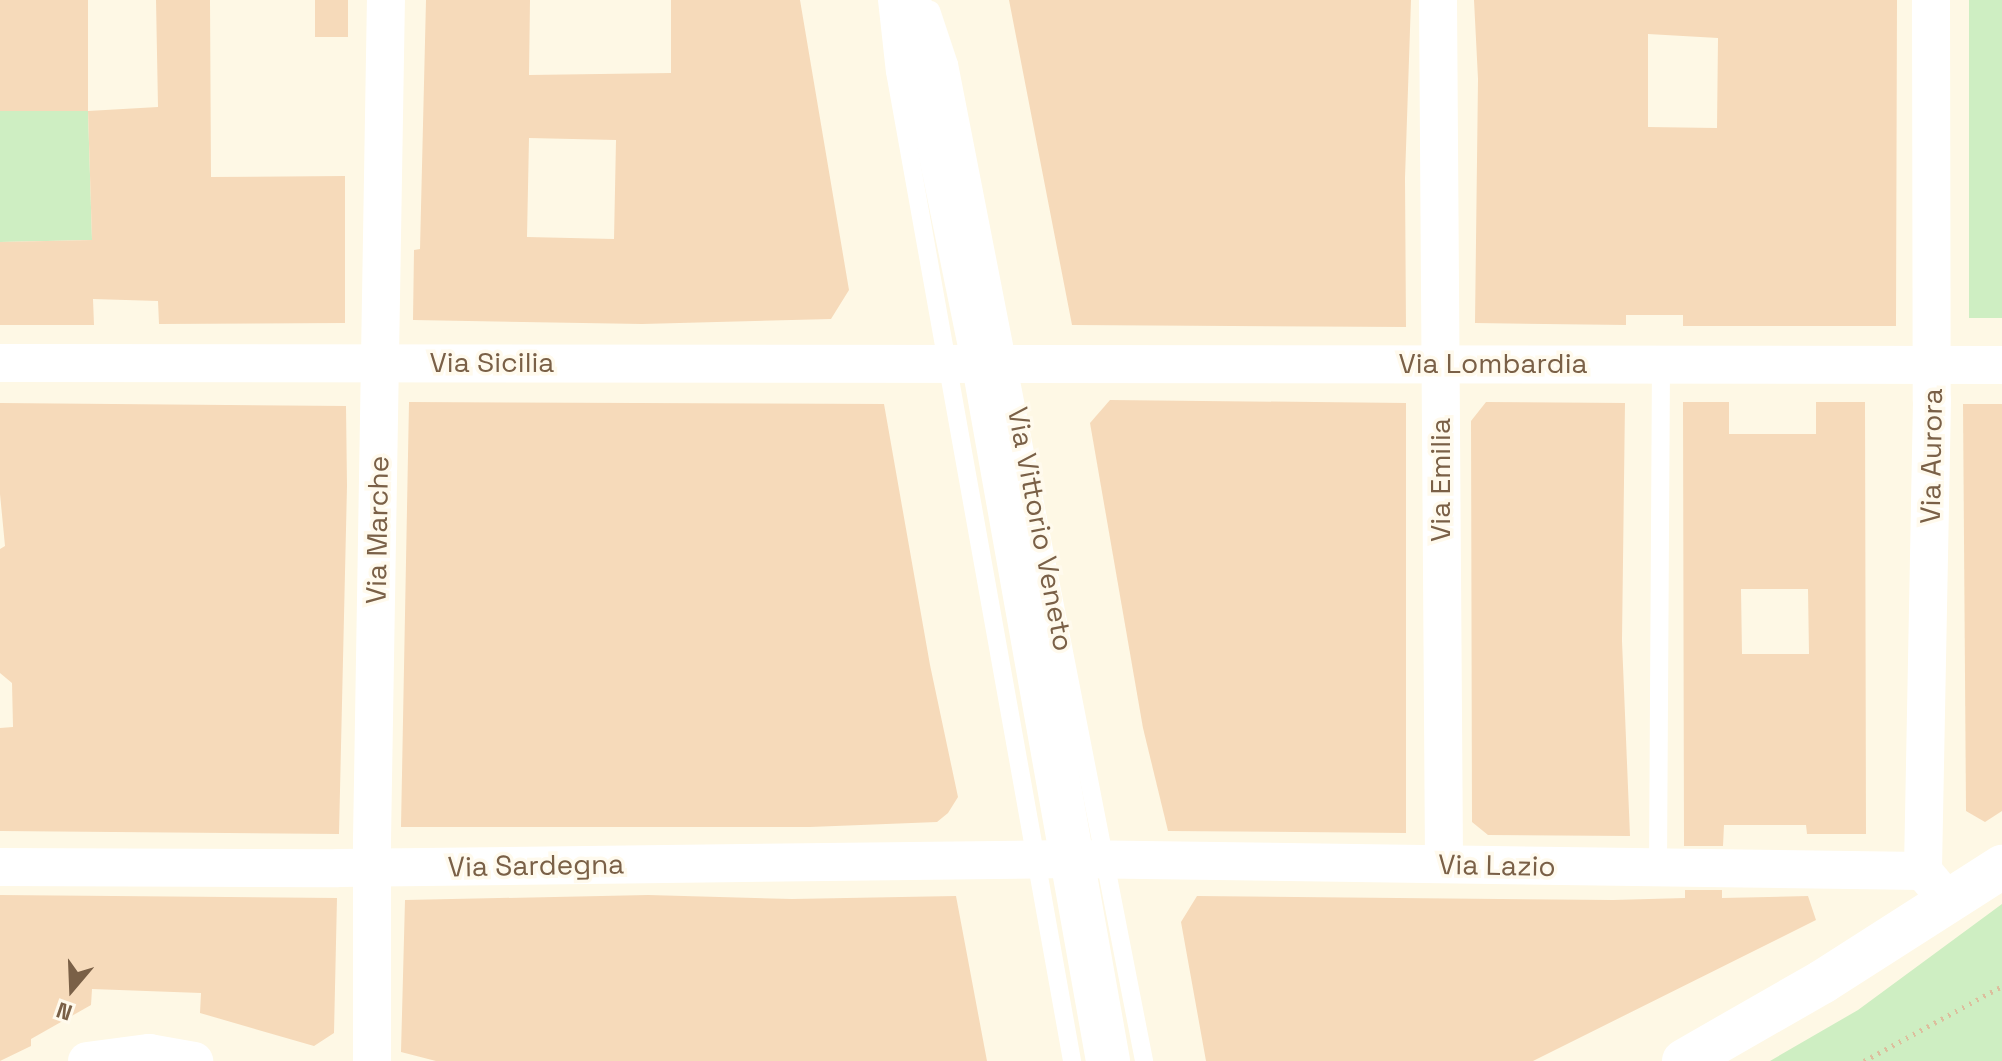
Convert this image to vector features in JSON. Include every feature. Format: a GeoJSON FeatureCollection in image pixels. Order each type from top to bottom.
{"type":"FeatureCollection","features":[{"type":"Feature","properties":{"kind":"main road","name":"Via Vittorio Veneto"},"geometry":{"type":"LineString","coordinates":[[909,0],[981,366],[1108,1061]]}},
{"type":"Feature","properties":{"kind":"main road"},"geometry":{"type":"LineString","coordinates":[[1684,1061],[1822,982],[1936,886],[2002,867]]}},
{"type":"Feature","properties":{"kind":"street","name":"Via Marche"},"geometry":{"type":"LineString","coordinates":[[372,1061],[372,867],[386,0]]}},
{"type":"Feature","properties":{"kind":"street","name":"Via Emilia"},"geometry":{"type":"LineString","coordinates":[[1438,0],[1444,864]]}},
{"type":"Feature","properties":{"kind":"street","name":"Via Aurora"},"geometry":{"type":"LineString","coordinates":[[1931,0],[1936,886]]}},
{"type":"Feature","properties":{"kind":"street","name":"Via Lombardia"},"geometry":{"type":"LineString","coordinates":[[981,366],[1661,362],[2002,365]]}},
{"type":"Feature","properties":{"kind":"street","name":"Via Sicilia"},"geometry":{"type":"LineString","coordinates":[[0,363],[981,366]]}},
{"type":"Feature","properties":{"kind":"street","name":"Via Sardegna"},"geometry":{"type":"LineString","coordinates":[[0,867],[372,867],[1070,859]]}},
{"type":"Feature","properties":{"kind":"street","name":"Via Lazio"},"geometry":{"type":"LineString","coordinates":[[1070,859],[1658,868],[1936,886]]}},
{"type":"Feature","properties":{"kind":"street"},"geometry":{"type":"LineString","coordinates":[[87,1061],[149,1053],[194,1061]]}},
{"type":"Feature","properties":{"kind":"lane","name":"Via Vittorio Veneto"},"geometry":{"type":"LineString","coordinates":[[887,0],[893,61],[981,366]]}},
{"type":"Feature","properties":{"kind":"lane","name":"Via Vittorio Veneto"},"geometry":{"type":"LineString","coordinates":[[928,0],[949,64],[981,366]]}},
{"type":"Feature","properties":{"kind":"lane"},"geometry":{"type":"LineString","coordinates":[[1658,868],[1661,362]]}},
{"type":"Feature","properties":{"kind":"lane","name":"Via Vittorio Veneto"},"geometry":{"type":"LineString","coordinates":[[1070,859],[1072,1061]]}},
{"type":"Feature","properties":{"kind":"lane","name":"Via Vittorio Veneto"},"geometry":{"type":"LineString","coordinates":[[1070,859],[1144,1061]]}},
{"type":"Feature","properties":{"kind":"path"},"geometry":{"type":"LineString","coordinates":[[1864,1061],[2002,986]]}},
{"type":"Feature","properties":{"kind":"green space"},"geometry":{"type":"Polygon","coordinates":[[[1969,0],[2002,0],[2002,318],[1969,318],[1969,0]]]}},
{"type":"Feature","properties":{"kind":"green space"},"geometry":{"type":"Polygon","coordinates":[[[0,111],[88,111],[92,240],[0,242],[0,111]]]}},
{"type":"Feature","properties":{"kind":"green space"},"geometry":{"type":"Polygon","coordinates":[[[2002,904],[2002,1061],[1770,1061],[1858,1010],[2002,904]]]}},
{"type":"Feature","properties":{"kind":"building"},"geometry":{"type":"Polygon","coordinates":[[[0,0],[88,0],[88,111],[0,111],[0,0]]]}},
{"type":"Feature","properties":{"kind":"building"},"geometry":{"type":"Polygon","coordinates":[[[156,0],[210,0],[211,177],[345,176],[345,323],[159,324],[158,301],[93,299],[94,325],[0,325],[0,242],[92,240],[88,111],[158,107],[156,0]]]}},
{"type":"Feature","properties":{"kind":"building"},"geometry":{"type":"Polygon","coordinates":[[[315,0],[348,0],[348,37],[315,37],[315,0]]]}},
{"type":"Feature","properties":{"kind":"building"},"geometry":{"type":"Polygon","coordinates":[[[426,0],[530,0],[529,75],[671,73],[671,0],[800,0],[849,290],[831,319],[642,324],[413,320],[414,250],[420,249],[426,0]],[[529,138],[527,237],[614,239],[616,140],[529,138]]]}},
{"type":"Feature","properties":{"kind":"building"},"geometry":{"type":"Polygon","coordinates":[[[1009,0],[1411,0],[1405,178],[1406,327],[1072,325],[1009,0]]]}},
{"type":"Feature","properties":{"kind":"building"},"geometry":{"type":"Polygon","coordinates":[[[1474,0],[1897,0],[1896,326],[1683,326],[1683,315],[1626,315],[1626,325],[1475,323],[1478,79],[1474,0]],[[1648,34],[1648,127],[1717,128],[1718,38],[1648,34]]]}},
{"type":"Feature","properties":{"kind":"building"},"geometry":{"type":"Polygon","coordinates":[[[1110,400],[1406,403],[1406,833],[1168,831],[1143,728],[1090,423],[1110,400]]]}},
{"type":"Feature","properties":{"kind":"building"},"geometry":{"type":"Polygon","coordinates":[[[409,402],[884,404],[930,665],[958,797],[948,813],[937,822],[810,827],[401,827],[409,402]]]}},
{"type":"Feature","properties":{"kind":"building"},"geometry":{"type":"Polygon","coordinates":[[[1486,402],[1625,403],[1622,641],[1630,836],[1488,835],[1472,822],[1471,421],[1486,402]]]}},
{"type":"Feature","properties":{"kind":"building"},"geometry":{"type":"Polygon","coordinates":[[[1683,402],[1729,402],[1729,434],[1816,434],[1816,402],[1865,402],[1866,834],[1807,834],[1806,825],[1724,825],[1723,846],[1684,846],[1683,402]],[[1741,589],[1742,654],[1809,654],[1808,589],[1741,589]]]}},
{"type":"Feature","properties":{"kind":"building"},"geometry":{"type":"Polygon","coordinates":[[[0,403],[346,406],[339,834],[0,831],[0,728],[13,727],[12,683],[0,673],[0,549],[5,546],[0,494],[0,403]]]}},
{"type":"Feature","properties":{"kind":"building"},"geometry":{"type":"Polygon","coordinates":[[[1963,404],[2002,404],[2002,811],[1985,822],[1966,811],[1963,404]]]}},
{"type":"Feature","properties":{"kind":"building"},"geometry":{"type":"Polygon","coordinates":[[[1685,890],[1722,890],[1722,898],[1808,896],[1816,920],[1533,1061],[1206,1061],[1181,922],[1197,896],[1613,900],[1685,898],[1685,890]]]}},
{"type":"Feature","properties":{"kind":"building"},"geometry":{"type":"Polygon","coordinates":[[[0,895],[337,898],[334,1033],[314,1046],[200,1013],[201,993],[92,989],[91,1005],[31,1039],[31,1046],[0,1061],[0,895]]]}},
{"type":"Feature","properties":{"kind":"building"},"geometry":{"type":"Polygon","coordinates":[[[648,895],[792,899],[956,896],[987,1061],[436,1061],[401,1052],[405,900],[648,895]]]}}]}
